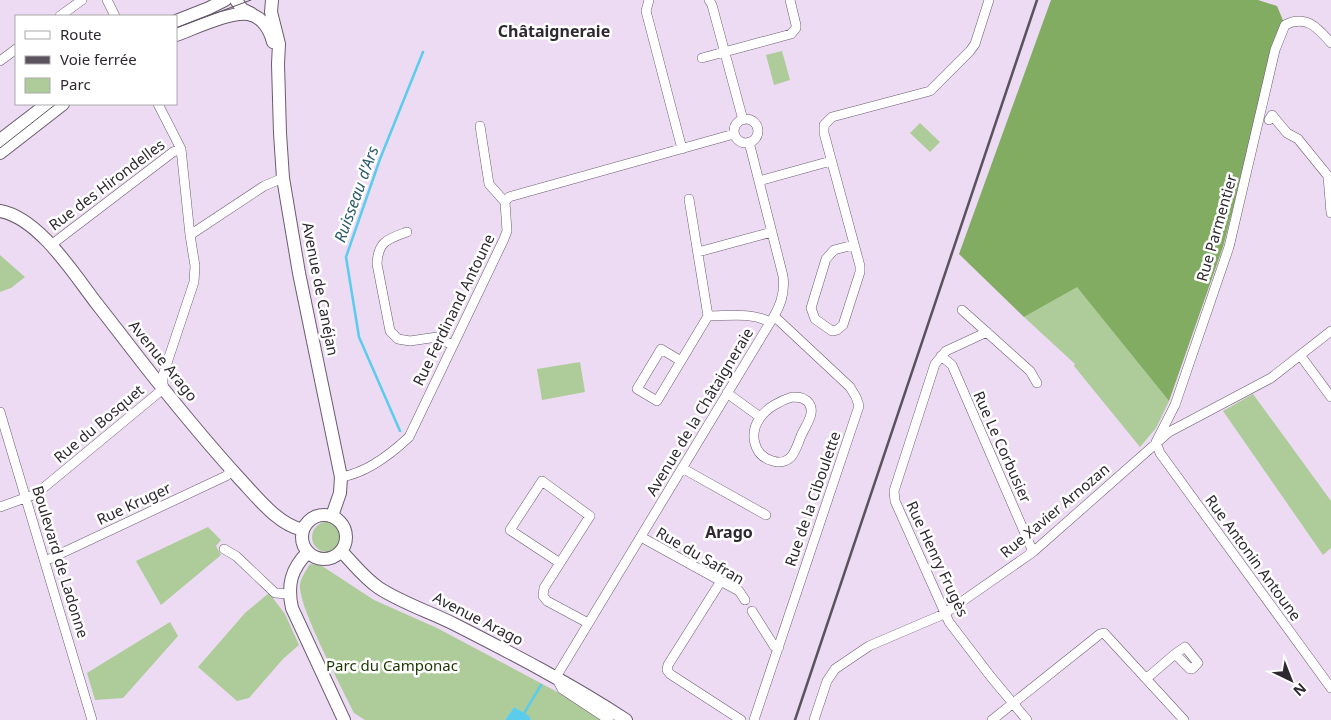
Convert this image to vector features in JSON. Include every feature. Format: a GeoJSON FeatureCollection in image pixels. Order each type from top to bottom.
{"type":"FeatureCollection","features":[{"type":"Feature","properties":{"kind":"main road"},"geometry":{"type":"LineString","coordinates":[[178,20],[225,0]]}},
{"type":"Feature","properties":{"kind":"main road","name":"Avenue de Canéjan"},"geometry":{"type":"LineString","coordinates":[[236,0],[242,9],[260,19],[268,29],[278,64]]}},
{"type":"Feature","properties":{"kind":"main road","name":"Avenue de Canéjan"},"geometry":{"type":"LineString","coordinates":[[250,14],[266,10],[272,0]]}},
{"type":"Feature","properties":{"kind":"main road","name":"Avenue de Canéjan"},"geometry":{"type":"LineString","coordinates":[[272,0],[271,12],[279,44],[280,133],[283,178],[300,278],[341,477],[340,493],[332,516]]}},
{"type":"Feature","properties":{"kind":"main road"},"geometry":{"type":"LineString","coordinates":[[178,34],[232,16],[250,14]]}},
{"type":"Feature","properties":{"kind":"main road"},"geometry":{"type":"LineString","coordinates":[[0,140],[46,105]]}},
{"type":"Feature","properties":{"kind":"main road"},"geometry":{"type":"LineString","coordinates":[[0,154],[62,105]]}},
{"type":"Feature","properties":{"kind":"main road","name":"Avenue Arago"},"geometry":{"type":"LineString","coordinates":[[0,211],[28,224],[50,245],[163,389],[260,501],[278,517],[296,529],[303,530]]}},
{"type":"Feature","properties":{"kind":"main road"},"geometry":{"type":"LineString","coordinates":[[332,516],[338,520],[346,532],[346,538],[341,551],[328,558],[321,559],[308,552],[303,544],[303,530],[307,522],[314,517],[332,516]]}},
{"type":"Feature","properties":{"kind":"main road","name":"Avenue Arago"},"geometry":{"type":"LineString","coordinates":[[341,551],[370,582],[388,594],[453,623],[556,677],[626,720]]}},
{"type":"Feature","properties":{"kind":"main road"},"geometry":{"type":"LineString","coordinates":[[308,552],[295,567],[289,585],[289,594],[292,608],[344,720]]}},
{"type":"Feature","properties":{"kind":"street"},"geometry":{"type":"LineString","coordinates":[[61,15],[82,0]]}},
{"type":"Feature","properties":{"kind":"street"},"geometry":{"type":"LineString","coordinates":[[107,0],[114,15]]}},
{"type":"Feature","properties":{"kind":"street"},"geometry":{"type":"LineString","coordinates":[[649,0],[646,11],[682,149]]}},
{"type":"Feature","properties":{"kind":"street"},"geometry":{"type":"LineString","coordinates":[[709,0],[712,5],[743,120]]}},
{"type":"Feature","properties":{"kind":"street"},"geometry":{"type":"LineString","coordinates":[[702,58],[791,34],[794,32],[796,25],[790,0]]}},
{"type":"Feature","properties":{"kind":"street"},"geometry":{"type":"LineString","coordinates":[[854,245],[834,250],[829,255],[819,278],[810,308],[815,319],[832,331],[837,330],[843,324],[860,272],[854,245],[824,133],[824,125],[832,117],[930,91],[975,44],[989,0]]}},
{"type":"Feature","properties":{"kind":"street","name":"Rue Parmentier"},"geometry":{"type":"LineString","coordinates":[[1156,442],[1175,405],[1228,247],[1239,208],[1274,50],[1285,25],[1293,21],[1308,23],[1317,27],[1331,43]]}},
{"type":"Feature","properties":{"kind":"street"},"geometry":{"type":"LineString","coordinates":[[0,61],[15,50]]}},
{"type":"Feature","properties":{"kind":"street"},"geometry":{"type":"LineString","coordinates":[[158,105],[180,149],[195,266],[194,282],[163,375],[163,389]]}},
{"type":"Feature","properties":{"kind":"street"},"geometry":{"type":"LineString","coordinates":[[1269,120],[1272,115],[1287,133],[1298,139],[1328,176],[1331,213]]}},
{"type":"Feature","properties":{"kind":"street"},"geometry":{"type":"LineString","coordinates":[[743,120],[750,120],[757,128],[757,135],[749,142],[740,142],[734,134],[736,125],[743,120]]}},
{"type":"Feature","properties":{"kind":"street"},"geometry":{"type":"LineString","coordinates":[[480,126],[489,184],[505,202],[515,194],[734,134]]}},
{"type":"Feature","properties":{"kind":"street","name":"Avenue de la Châtaigneraie"},"geometry":{"type":"LineString","coordinates":[[556,677],[772,319],[782,299],[784,284],[749,142]]}},
{"type":"Feature","properties":{"kind":"street","name":"Rue des Hirondelles"},"geometry":{"type":"LineString","coordinates":[[50,245],[172,152],[180,149]]}},
{"type":"Feature","properties":{"kind":"street"},"geometry":{"type":"LineString","coordinates":[[759,181],[831,161]]}},
{"type":"Feature","properties":{"kind":"street"},"geometry":{"type":"LineString","coordinates":[[190,235],[264,186],[283,178]]}},
{"type":"Feature","properties":{"kind":"street"},"geometry":{"type":"LineString","coordinates":[[681,361],[661,349],[637,389],[657,401],[681,361],[708,316],[688,198]]}},
{"type":"Feature","properties":{"kind":"street","name":"Rue Ferdinand Antoune"},"geometry":{"type":"LineString","coordinates":[[341,477],[360,473],[408,437],[504,239],[507,231],[505,202]]}},
{"type":"Feature","properties":{"kind":"street"},"geometry":{"type":"LineString","coordinates":[[407,232],[386,240],[378,253],[377,264],[390,331],[398,339],[410,340],[437,337],[452,345]]}},
{"type":"Feature","properties":{"kind":"street"},"geometry":{"type":"LineString","coordinates":[[698,252],[772,232]]}},
{"type":"Feature","properties":{"kind":"street"},"geometry":{"type":"LineString","coordinates":[[962,310],[1030,371],[1037,383]]}},
{"type":"Feature","properties":{"kind":"street"},"geometry":{"type":"LineString","coordinates":[[708,316],[753,315],[772,319]]}},
{"type":"Feature","properties":{"kind":"street","name":"Rue de la Ciboulette"},"geometry":{"type":"LineString","coordinates":[[754,720],[859,406],[850,387],[772,319]]}},
{"type":"Feature","properties":{"kind":"street","name":"Rue Xavier Arnozan"},"geometry":{"type":"LineString","coordinates":[[814,720],[827,680],[835,669],[869,646],[944,614],[1033,552],[1169,432],[1271,378],[1331,331]]}},
{"type":"Feature","properties":{"kind":"street"},"geometry":{"type":"LineString","coordinates":[[941,356],[946,351],[987,332]]}},
{"type":"Feature","properties":{"kind":"street"},"geometry":{"type":"LineString","coordinates":[[1300,355],[1331,397]]}},
{"type":"Feature","properties":{"kind":"street","name":"Rue Le Corbusier"},"geometry":{"type":"LineString","coordinates":[[941,356],[952,366],[1033,552]]}},
{"type":"Feature","properties":{"kind":"street","name":"Rue Henry Frugès"},"geometry":{"type":"LineString","coordinates":[[941,356],[935,364],[894,491],[895,501],[944,614],[1027,720]]}},
{"type":"Feature","properties":{"kind":"street","name":"Rue du Bosquet"},"geometry":{"type":"LineString","coordinates":[[0,507],[36,494],[163,389]]}},
{"type":"Feature","properties":{"kind":"street"},"geometry":{"type":"LineString","coordinates":[[727,393],[760,417]]}},
{"type":"Feature","properties":{"kind":"street"},"geometry":{"type":"LineString","coordinates":[[792,397],[803,398],[811,406],[811,416],[794,452],[791,457],[784,461],[776,462],[767,459],[758,451],[754,434],[760,417],[777,404],[792,397]]}},
{"type":"Feature","properties":{"kind":"street","name":"Boulevard de Ladonne"},"geometry":{"type":"LineString","coordinates":[[0,412],[92,720]]}},
{"type":"Feature","properties":{"kind":"street","name":"Rue Antonin Antoune"},"geometry":{"type":"LineString","coordinates":[[1156,442],[1160,453],[1331,688]]}},
{"type":"Feature","properties":{"kind":"street"},"geometry":{"type":"LineString","coordinates":[[682,468],[766,515]]}},
{"type":"Feature","properties":{"kind":"street","name":"Rue Kruger"},"geometry":{"type":"LineString","coordinates":[[45,561],[226,476],[233,470]]}},
{"type":"Feature","properties":{"kind":"street"},"geometry":{"type":"LineString","coordinates":[[560,563],[510,530],[542,481],[590,516],[560,563],[544,588],[543,596],[547,601],[588,623]]}},
{"type":"Feature","properties":{"kind":"street","name":"Rue du Safran"},"geometry":{"type":"LineString","coordinates":[[641,536],[739,591],[745,600]]}},
{"type":"Feature","properties":{"kind":"street"},"geometry":{"type":"LineString","coordinates":[[224,549],[236,556],[276,593],[289,594]]}},
{"type":"Feature","properties":{"kind":"street"},"geometry":{"type":"LineString","coordinates":[[721,581],[668,665],[667,670],[670,674],[741,720]]}},
{"type":"Feature","properties":{"kind":"street"},"geometry":{"type":"LineString","coordinates":[[752,611],[774,646],[778,647]]}},
{"type":"Feature","properties":{"kind":"street"},"geometry":{"type":"LineString","coordinates":[[992,720],[1100,634],[1104,633],[1184,720]]}},
{"type":"Feature","properties":{"kind":"street"},"geometry":{"type":"LineString","coordinates":[[1147,678],[1176,654]]}},
{"type":"Feature","properties":{"kind":"street"},"geometry":{"type":"LineString","coordinates":[[556,677],[562,689],[609,720]]}},
{"type":"Feature","properties":{"kind":"green space"},"geometry":{"type":"Polygon","coordinates":[[[1051,0],[1258,0],[1277,6],[1285,25],[1278,32],[1272,44],[1258,111],[1223,247],[1169,401],[1077,287],[1024,317],[959,254],[1051,0]]]}},
{"type":"Feature","properties":{"kind":"green space"},"geometry":{"type":"Polygon","coordinates":[[[782,51],[790,80],[774,85],[766,55],[782,51]]]}},
{"type":"Feature","properties":{"kind":"green space"},"geometry":{"type":"Polygon","coordinates":[[[920,123],[940,142],[930,152],[910,133],[920,123]]]}},
{"type":"Feature","properties":{"kind":"green space"},"geometry":{"type":"Polygon","coordinates":[[[0,255],[25,277],[11,288],[0,292],[0,255]]]}},
{"type":"Feature","properties":{"kind":"green space"},"geometry":{"type":"Polygon","coordinates":[[[1077,286],[1169,401],[1156,428],[1140,447],[1074,366],[1075,364],[1024,317],[1077,286]]]}},
{"type":"Feature","properties":{"kind":"green space"},"geometry":{"type":"Polygon","coordinates":[[[580,362],[585,392],[542,400],[537,369],[580,362]]]}},
{"type":"Feature","properties":{"kind":"green space"},"geometry":{"type":"Polygon","coordinates":[[[1253,394],[1331,501],[1331,548],[1323,555],[1223,411],[1253,394]]]}},
{"type":"Feature","properties":{"kind":"green space"},"geometry":{"type":"Polygon","coordinates":[[[327,522],[338,526],[342,537],[338,548],[327,552],[316,548],[312,537],[316,526],[327,522]]]}},
{"type":"Feature","properties":{"kind":"green space"},"geometry":{"type":"Polygon","coordinates":[[[208,527],[221,540],[216,546],[221,555],[161,605],[136,561],[208,527]]]}},
{"type":"Feature","properties":{"kind":"green space","name":"Parc du Camponac"},"geometry":{"type":"Polygon","coordinates":[[[310,564],[322,566],[374,600],[437,628],[563,695],[602,720],[531,720],[514,707],[505,720],[365,720],[354,713],[306,611],[300,585],[310,564]]]}},
{"type":"Feature","properties":{"kind":"green space"},"geometry":{"type":"Polygon","coordinates":[[[269,593],[285,614],[299,645],[283,659],[249,698],[237,701],[198,667],[245,613],[269,593]]]}},
{"type":"Feature","properties":{"kind":"green space"},"geometry":{"type":"Polygon","coordinates":[[[170,622],[178,636],[123,698],[95,700],[87,673],[170,622]]]}},
{"type":"Feature","properties":{"kind":"water"},"geometry":{"type":"Polygon","coordinates":[[[514,707],[529,716],[531,720],[505,720],[514,707]]]}},
{"type":"Feature","properties":{"kind":"waterway","name":"Ruisseau d'Ars"},"geometry":{"type":"LineString","coordinates":[[400,431],[359,337],[346,257],[380,159],[423,52]]}},
{"type":"Feature","properties":{"kind":"waterway","name":"Ruisseau d'Ars"},"geometry":{"type":"LineString","coordinates":[[520,720],[541,685]]}},
{"type":"Feature","properties":{"kind":"tram line"},"geometry":{"type":"LineString","coordinates":[[178,27],[251,0]]}},
{"type":"Feature","properties":{"kind":"tram line"},"geometry":{"type":"LineString","coordinates":[[0,148],[55,105]]}},
{"type":"Feature","properties":{"kind":"railway"},"geometry":{"type":"LineString","coordinates":[[795,720],[1037,0]]}},
{"type":"Feature","properties":{"kind":"district","name":"Châtaigneraie"},"geometry":{"type":"Point","coordinates":[554,31]}},
{"type":"Feature","properties":{"kind":"district","name":"Arago"},"geometry":{"type":"Point","coordinates":[729,532]}}]}
